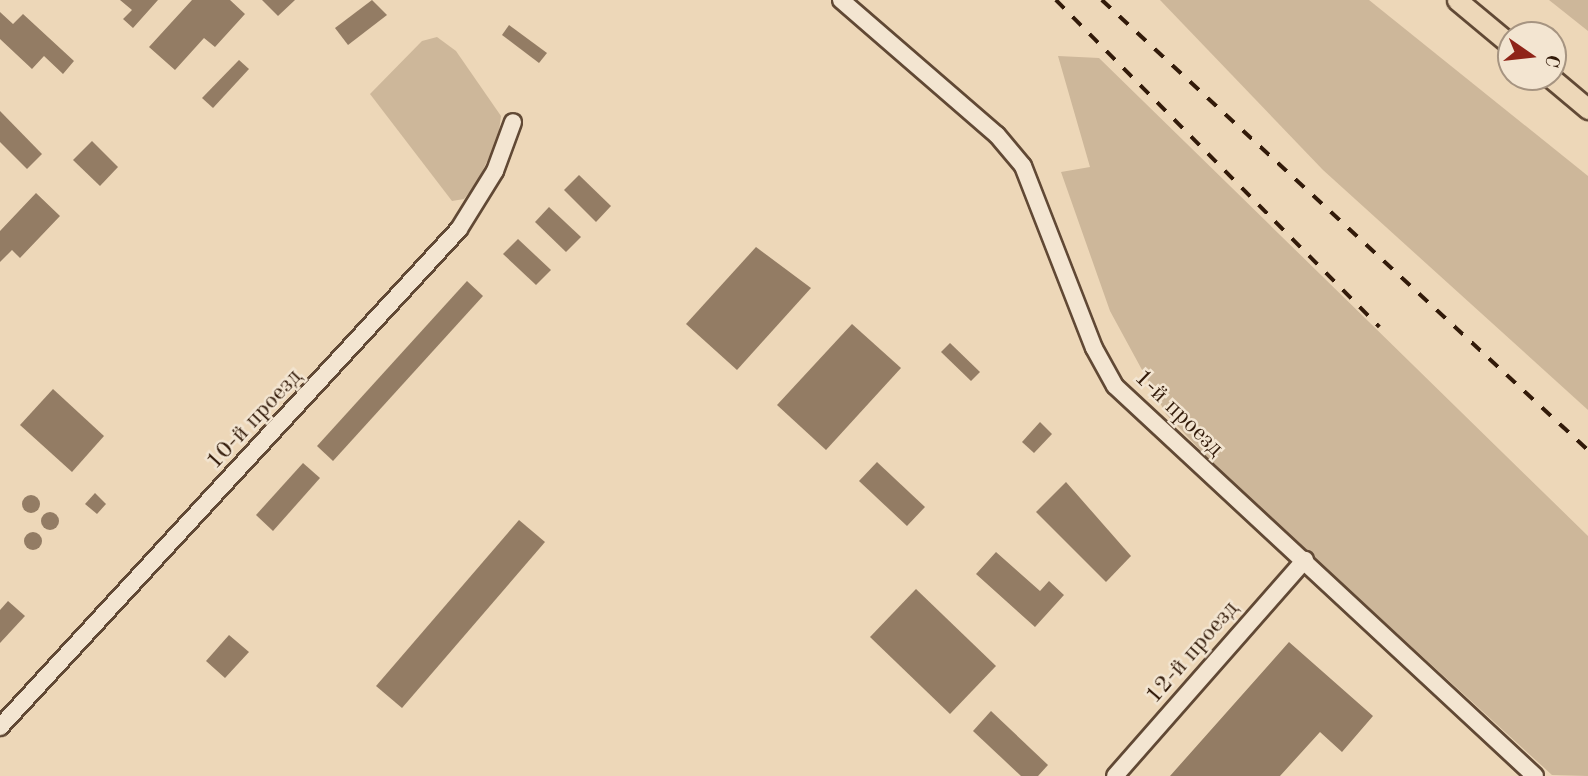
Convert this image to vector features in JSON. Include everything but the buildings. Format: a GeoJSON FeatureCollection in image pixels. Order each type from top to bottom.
{"type":"FeatureCollection","features":[{"type":"Feature","properties":{"kind":"main road"},"geometry":{"type":"LineString","coordinates":[[1457,0],[1497,33]]}},
{"type":"Feature","properties":{"kind":"main road"},"geometry":{"type":"LineString","coordinates":[[1567,91],[1588,109]]}},
{"type":"Feature","properties":{"kind":"street","name":"1-й проезд"},"geometry":{"type":"LineString","coordinates":[[841,0],[1010,149],[1031,181],[1085,326],[1115,386],[1535,776]]}},
{"type":"Feature","properties":{"kind":"street","name":"10-й проезд"},"geometry":{"type":"LineString","coordinates":[[0,727],[459,229],[495,171],[513,122]]}},
{"type":"Feature","properties":{"kind":"street","name":"12-й проезд"},"geometry":{"type":"LineString","coordinates":[[1115,776],[1305,560]]}},
{"type":"Feature","properties":{"kind":"shaded area"},"geometry":{"type":"Polygon","coordinates":[[[1160,0],[1369,0],[1588,176],[1588,410],[1323,170],[1160,0]]]}},
{"type":"Feature","properties":{"kind":"shaded area"},"geometry":{"type":"Polygon","coordinates":[[[1549,0],[1588,0],[1588,31],[1549,0]]]}},
{"type":"Feature","properties":{"kind":"shaded area"},"geometry":{"type":"Polygon","coordinates":[[[437,37],[456,51],[501,116],[498,139],[476,184],[464,199],[452,201],[370,94],[422,41],[437,37]]]}},
{"type":"Feature","properties":{"kind":"shaded area"},"geometry":{"type":"Polygon","coordinates":[[[1058,56],[1099,58],[1588,536],[1588,776],[1552,775],[1222,473],[1166,414],[1110,311],[1061,172],[1090,167],[1058,56]]]}},
{"type":"Feature","properties":{"kind":"railway"},"geometry":{"type":"LineString","coordinates":[[1056,0],[1380,327]]}},
{"type":"Feature","properties":{"kind":"railway"},"geometry":{"type":"LineString","coordinates":[[1102,0],[1588,450]]}}]}
